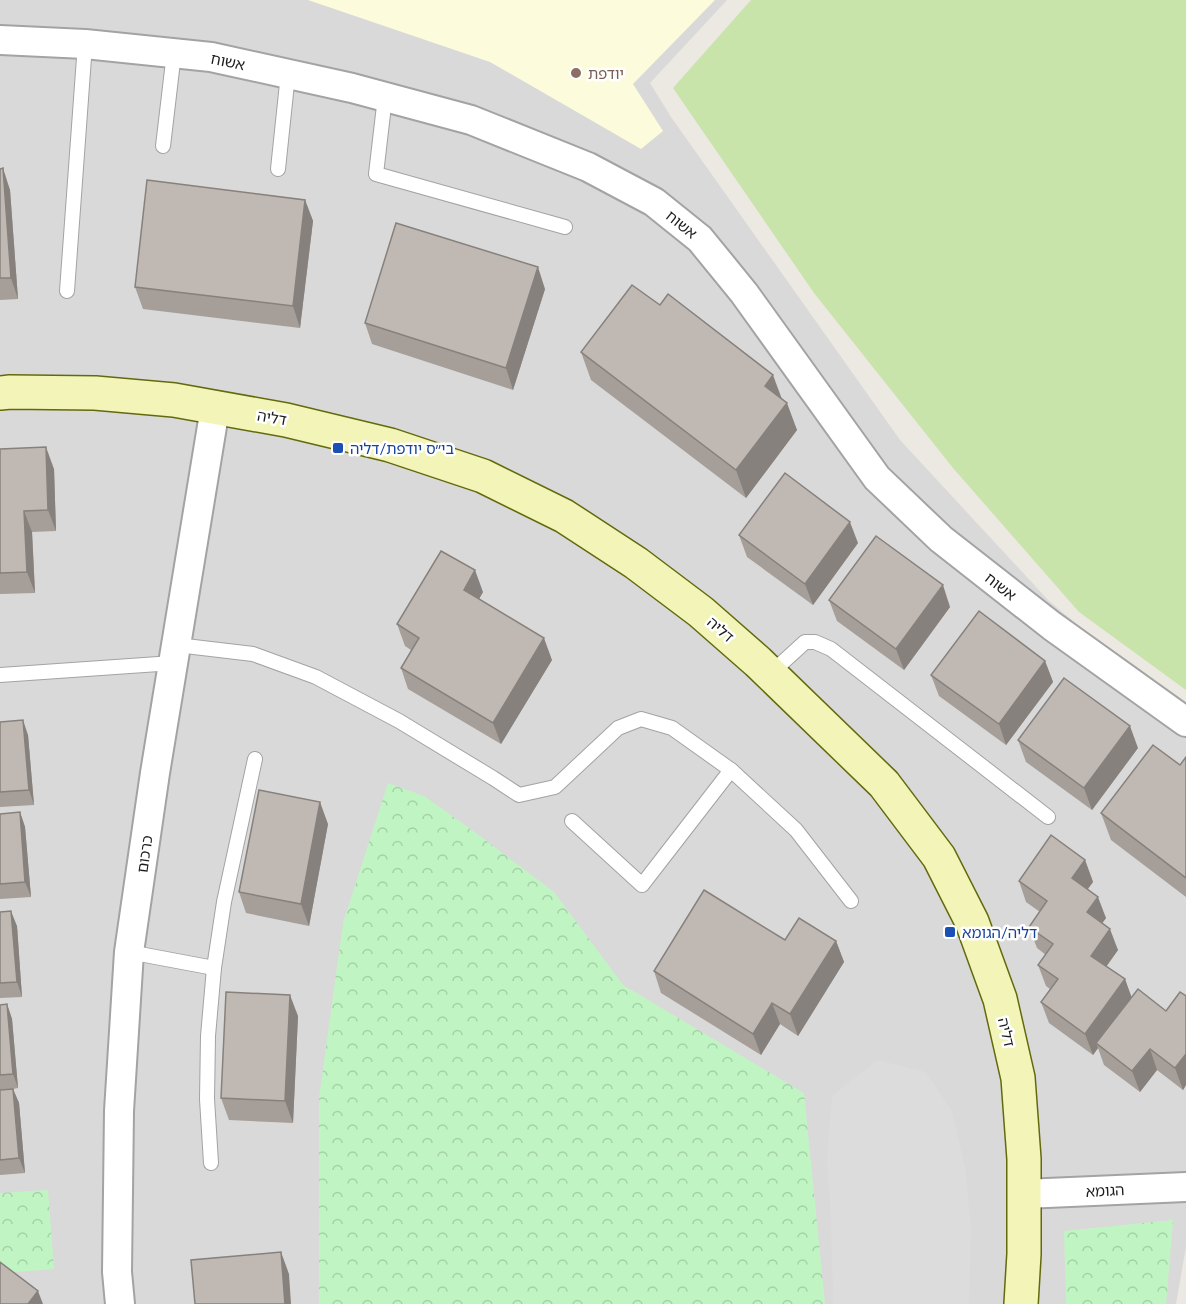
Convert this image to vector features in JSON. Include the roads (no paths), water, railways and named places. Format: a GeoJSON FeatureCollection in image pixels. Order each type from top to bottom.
{"type":"FeatureCollection","features":[{"type":"Feature","properties":{"kind":"street","name":"אשוח"},"geometry":{"type":"LineString","coordinates":[[0,40],[85,44],[211,57],[352,88],[471,120],[588,167],[654,202],[700,238],[744,293],[885,486],[941,539],[1052,626],[1186,722]]}},
{"type":"Feature","properties":{"kind":"street","name":"דליה"},"geometry":{"type":"LineString","coordinates":[[0,393],[95,393],[174,400],[286,420],[390,445],[483,476],[564,516],[636,563],[701,612],[771,673],[884,784],[939,857],[972,922],[1000,999],[1018,1078],[1024,1160],[1024,1254],[1021,1304]]}},
{"type":"Feature","properties":{"kind":"street","name":"כרכום"},"geometry":{"type":"LineString","coordinates":[[120,1304],[117,1272],[120,1111],[129,952],[155,773],[215,408]]}},
{"type":"Feature","properties":{"kind":"street","name":"הגומא"},"geometry":{"type":"LineString","coordinates":[[1024,1194],[1186,1187]]}},
{"type":"Feature","properties":{"kind":"lane"},"geometry":{"type":"LineString","coordinates":[[67,291],[85,44]]}},
{"type":"Feature","properties":{"kind":"lane"},"geometry":{"type":"LineString","coordinates":[[163,146],[174,53]]}},
{"type":"Feature","properties":{"kind":"lane"},"geometry":{"type":"LineString","coordinates":[[278,169],[288,74]]}},
{"type":"Feature","properties":{"kind":"lane"},"geometry":{"type":"LineString","coordinates":[[385,97],[376,174],[565,227]]}},
{"type":"Feature","properties":{"kind":"lane"},"geometry":{"type":"LineString","coordinates":[[771,673],[805,642],[816,642],[831,649],[1048,818]]}},
{"type":"Feature","properties":{"kind":"lane"},"geometry":{"type":"LineString","coordinates":[[0,675],[175,654],[253,654],[316,676],[399,721],[519,795],[555,787],[618,728],[641,719],[672,728],[731,770],[796,830],[851,901]]}},
{"type":"Feature","properties":{"kind":"lane"},"geometry":{"type":"LineString","coordinates":[[211,1163],[207,1099],[208,1036],[214,968],[224,902],[255,759]]}},
{"type":"Feature","properties":{"kind":"lane"},"geometry":{"type":"LineString","coordinates":[[572,821],[642,885],[731,770]]}},
{"type":"Feature","properties":{"kind":"lane"},"geometry":{"type":"LineString","coordinates":[[129,952],[214,968]]}},
{"type":"Feature","properties":{"kind":"place","name":"יודפת"},"geometry":{"type":"Point","coordinates":[576,73]}},
{"type":"Feature","properties":{"kind":"place","name":"בי״ס יודפת/דליה"},"geometry":{"type":"Point","coordinates":[338,448]}},
{"type":"Feature","properties":{"kind":"place","name":"דליה/הגומא"},"geometry":{"type":"Point","coordinates":[950,932]}}]}
